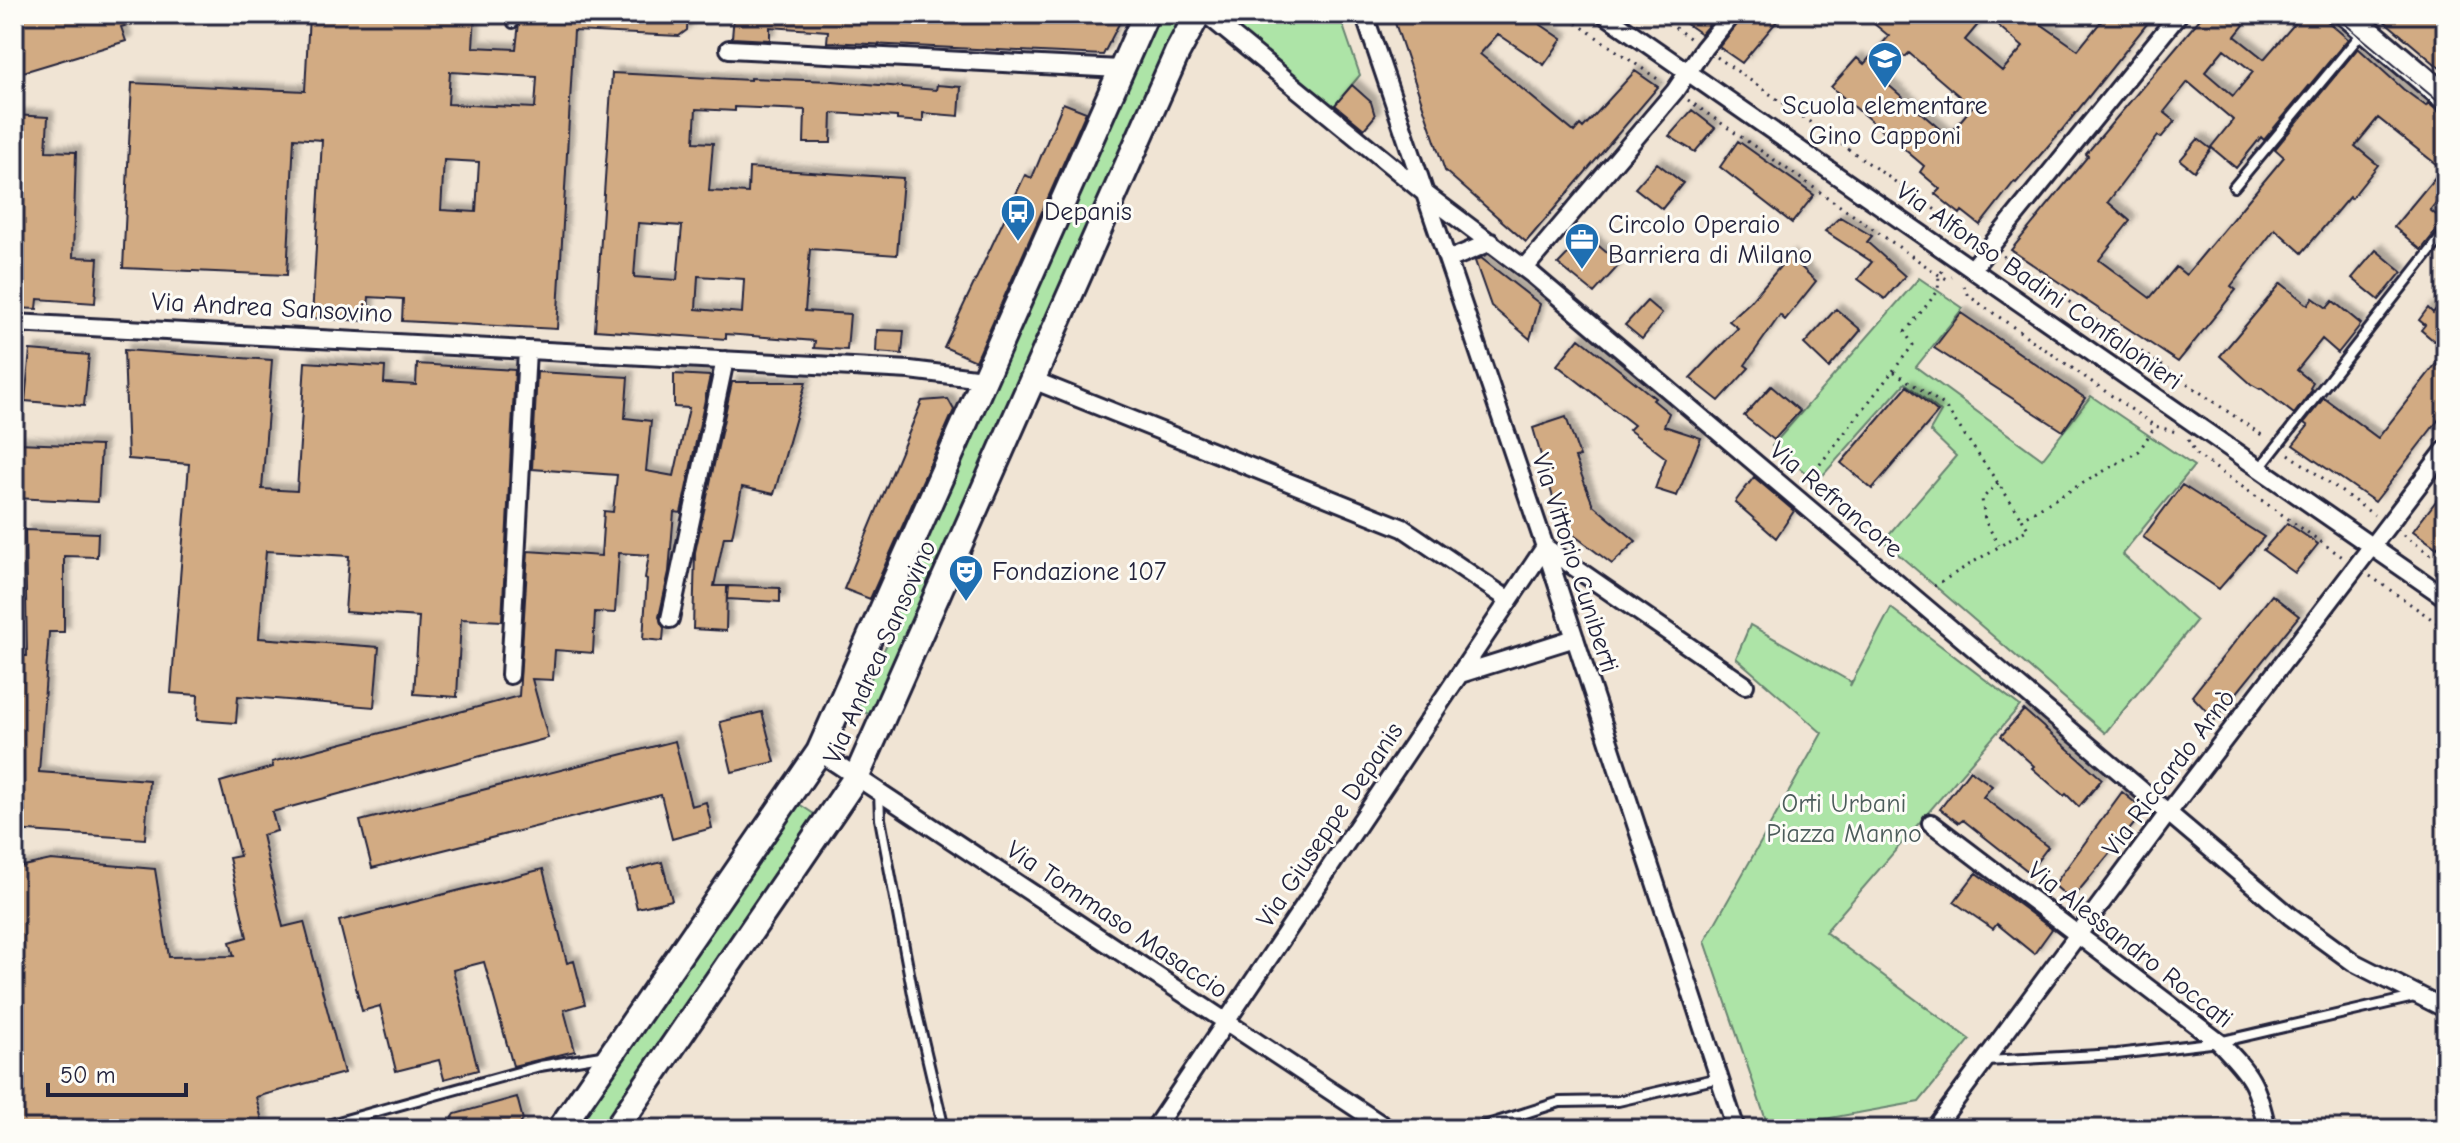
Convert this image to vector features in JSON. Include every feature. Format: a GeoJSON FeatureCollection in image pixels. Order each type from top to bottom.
{"type":"FeatureCollection","features":[{"type":"Feature","properties":{"kind":"main road","name":"Via Andrea Sansovino"},"geometry":{"type":"LineString","coordinates":[[560,1129],[819,752],[1146,14]]}},
{"type":"Feature","properties":{"kind":"main road","name":"Via Andrea Sansovino"},"geometry":{"type":"LineString","coordinates":[[621,1127],[857,776],[1181,46],[1198,14]]}},
{"type":"Feature","properties":{"kind":"main road"},"geometry":{"type":"LineString","coordinates":[[2356,22],[2446,98]]}},
{"type":"Feature","properties":{"kind":"street","name":"Via Refrancore"},"geometry":{"type":"LineString","coordinates":[[1206,14],[1427,195],[1525,268],[2290,916],[2353,962],[2445,1008]]}},
{"type":"Feature","properties":{"kind":"street","name":"Via Vittorio Cuniberti"},"geometry":{"type":"LineString","coordinates":[[1364,14],[1545,547],[1736,1129]]}},
{"type":"Feature","properties":{"kind":"street","name":"Via Alfonso Badini Confalonieri"},"geometry":{"type":"LineString","coordinates":[[1604,14],[1964,277],[2259,469],[2446,598]]}},
{"type":"Feature","properties":{"kind":"street"},"geometry":{"type":"LineString","coordinates":[[1525,268],[1675,91],[1732,14]]}},
{"type":"Feature","properties":{"kind":"street"},"geometry":{"type":"LineString","coordinates":[[1964,277],[2179,14]]}},
{"type":"Feature","properties":{"kind":"street"},"geometry":{"type":"LineString","coordinates":[[729,49],[1120,69]]}},
{"type":"Feature","properties":{"kind":"street"},"geometry":{"type":"LineString","coordinates":[[1448,260],[1491,242]]}},
{"type":"Feature","properties":{"kind":"street","name":"Via Andrea Sansovino"},"geometry":{"type":"LineString","coordinates":[[14,323],[910,370],[983,379]]}},
{"type":"Feature","properties":{"kind":"street"},"geometry":{"type":"LineString","coordinates":[[510,675],[527,350]]}},
{"type":"Feature","properties":{"kind":"street"},"geometry":{"type":"LineString","coordinates":[[670,619],[725,360]]}},
{"type":"Feature","properties":{"kind":"street"},"geometry":{"type":"LineString","coordinates":[[1033,380],[1403,528],[1509,600]]}},
{"type":"Feature","properties":{"kind":"street","name":"Via Riccardo Arnò"},"geometry":{"type":"LineString","coordinates":[[1934,1129],[2168,813],[2446,449]]}},
{"type":"Feature","properties":{"kind":"street"},"geometry":{"type":"LineString","coordinates":[[1545,547],[1745,685]]}},
{"type":"Feature","properties":{"kind":"street","name":"Via Giuseppe Depanis"},"geometry":{"type":"LineString","coordinates":[[1154,1129],[1545,547]]}},
{"type":"Feature","properties":{"kind":"street"},"geometry":{"type":"LineString","coordinates":[[1460,674],[1575,638]]}},
{"type":"Feature","properties":{"kind":"street","name":"Via Tommaso Masaccio"},"geometry":{"type":"LineString","coordinates":[[819,752],[1388,1129]]}},
{"type":"Feature","properties":{"kind":"street","name":"Via Alessandro Roccati"},"geometry":{"type":"LineString","coordinates":[[1931,823],[2219,1042],[2248,1072],[2256,1088],[2267,1129]]}},
{"type":"Feature","properties":{"kind":"lane"},"geometry":{"type":"LineString","coordinates":[[2234,187],[2356,22]]}},
{"type":"Feature","properties":{"kind":"lane"},"geometry":{"type":"LineString","coordinates":[[2259,469],[2446,231]]}},
{"type":"Feature","properties":{"kind":"lane"},"geometry":{"type":"LineString","coordinates":[[879,790],[880,819],[916,1010],[944,1129]]}},
{"type":"Feature","properties":{"kind":"lane"},"geometry":{"type":"LineString","coordinates":[[1985,1061],[2117,1054],[2219,1042],[2417,996]]}},
{"type":"Feature","properties":{"kind":"lane"},"geometry":{"type":"LineString","coordinates":[[313,1129],[558,1062],[611,1054]]}},
{"type":"Feature","properties":{"kind":"lane"},"geometry":{"type":"LineString","coordinates":[[1475,1129],[1560,1102],[1618,1101],[1720,1078]]}},
{"type":"Feature","properties":{"kind":"path"},"geometry":{"type":"LineString","coordinates":[[1563,14],[1939,275],[1947,279],[1964,277],[1969,296],[2155,426],[2183,435],[2197,455],[2446,629]]}},
{"type":"Feature","properties":{"kind":"path"},"geometry":{"type":"LineString","coordinates":[[1655,14],[2446,565]]}},
{"type":"Feature","properties":{"kind":"path"},"geometry":{"type":"LineString","coordinates":[[1810,477],[1913,345],[1905,332],[1938,291],[1939,275]]}},
{"type":"Feature","properties":{"kind":"path"},"geometry":{"type":"LineString","coordinates":[[1893,371],[1944,405],[2028,529],[1934,586]]}},
{"type":"Feature","properties":{"kind":"path"},"geometry":{"type":"LineString","coordinates":[[2022,518],[2139,451],[2155,426]]}},
{"type":"Feature","properties":{"kind":"path"},"geometry":{"type":"LineString","coordinates":[[1998,483],[1982,499],[1985,521],[2000,546]]}},
{"type":"Feature","properties":{"kind":"green space"},"geometry":{"type":"Polygon","coordinates":[[[1155,14],[1181,14],[871,715],[857,709],[890,637],[903,584],[1155,14]]]}},
{"type":"Feature","properties":{"kind":"green space"},"geometry":{"type":"Polygon","coordinates":[[[1339,14],[1360,75],[1331,110],[1223,16],[1339,14]]]}},
{"type":"Feature","properties":{"kind":"green space"},"geometry":{"type":"Polygon","coordinates":[[[1919,278],[1963,308],[1916,367],[2042,459],[2091,396],[2194,466],[2122,554],[2196,621],[2105,733],[1883,541],[1956,456],[1930,431],[1941,412],[1905,383],[1817,482],[1772,446],[1919,278]]]}},
{"type":"Feature","properties":{"kind":"green space","name":"Orti Urbani Piazza Manno"},"geometry":{"type":"Polygon","coordinates":[[[1891,608],[2020,706],[1825,932],[1970,1040],[1919,1102],[1769,1129],[1705,941],[1822,733],[1736,658],[1750,625],[1851,682],[1850,686],[1891,608]]]}},
{"type":"Feature","properties":{"kind":"green space"},"geometry":{"type":"Polygon","coordinates":[[[796,802],[814,814],[600,1129],[573,1129],[796,802]]]}},
{"type":"Feature","properties":{"kind":"building"},"geometry":{"type":"Polygon","coordinates":[[[14,14],[151,14],[151,18],[121,27],[126,41],[20,73],[14,51],[14,14]]]}},
{"type":"Feature","properties":{"kind":"building"},"geometry":{"type":"Polygon","coordinates":[[[309,14],[475,14],[473,47],[516,49],[520,14],[688,14],[687,30],[679,36],[574,31],[557,329],[402,321],[403,299],[369,297],[367,321],[312,318],[322,140],[294,138],[287,275],[123,268],[132,83],[305,91],[309,14]],[[450,72],[448,104],[535,108],[537,77],[450,72]],[[444,160],[441,210],[476,212],[479,162],[444,160]]]}},
{"type":"Feature","properties":{"kind":"building"},"geometry":{"type":"Polygon","coordinates":[[[734,14],[934,14],[1044,20],[1045,14],[1124,14],[1103,55],[827,42],[828,31],[770,27],[770,40],[732,38],[734,14]]]}},
{"type":"Feature","properties":{"kind":"building"},"geometry":{"type":"Polygon","coordinates":[[[1392,14],[1525,14],[1562,39],[1544,65],[1498,34],[1480,54],[1574,132],[1580,125],[1583,128],[1635,71],[1658,87],[1526,242],[1445,171],[1392,14]]]}},
{"type":"Feature","properties":{"kind":"building"},"geometry":{"type":"Polygon","coordinates":[[[1672,14],[1718,14],[1701,34],[1672,14]]]}},
{"type":"Feature","properties":{"kind":"building"},"geometry":{"type":"Polygon","coordinates":[[[1743,14],[1783,14],[1742,63],[1719,47],[1743,14]]]}},
{"type":"Feature","properties":{"kind":"building"},"geometry":{"type":"Polygon","coordinates":[[[1862,14],[2049,14],[2041,24],[2078,50],[2107,14],[2155,14],[2062,130],[1980,225],[1935,194],[1940,189],[1920,172],[1924,166],[1831,87],[1857,58],[1864,64],[1889,36],[1862,14]],[[1986,15],[1965,40],[2002,71],[2023,47],[1986,15]],[[1900,53],[1879,77],[1948,136],[1972,107],[1909,53],[1905,57],[1900,53]]]}},
{"type":"Feature","properties":{"kind":"building"},"geometry":{"type":"Polygon","coordinates":[[[2204,14],[2248,14],[2235,36],[2264,59],[2303,14],[2319,14],[2348,39],[2264,140],[2261,137],[2236,168],[2211,147],[2233,120],[2188,82],[2164,112],[2175,121],[2161,138],[2158,136],[2108,202],[2130,221],[2099,260],[2150,298],[2176,267],[2186,275],[2284,157],[2275,149],[2358,48],[2403,89],[2446,118],[2446,190],[2430,210],[2444,221],[2421,250],[2394,227],[2442,169],[2378,118],[2355,146],[2378,165],[2351,199],[2349,197],[2302,253],[2275,229],[2231,286],[2236,290],[2178,362],[2011,250],[2088,156],[2086,154],[2204,14]],[[2224,49],[2205,72],[2233,96],[2253,72],[2224,49]]]}},
{"type":"Feature","properties":{"kind":"building"},"geometry":{"type":"Polygon","coordinates":[[[2376,14],[2437,14],[2446,22],[2446,73],[2376,14]]]}},
{"type":"Feature","properties":{"kind":"building"},"geometry":{"type":"Polygon","coordinates":[[[612,73],[833,81],[936,90],[937,85],[961,87],[959,116],[923,113],[923,122],[897,120],[897,117],[832,113],[831,143],[804,143],[805,110],[696,109],[694,142],[713,143],[709,191],[748,193],[749,168],[903,178],[897,255],[810,249],[805,311],[850,314],[847,350],[814,348],[815,341],[726,334],[726,339],[595,330],[612,73]],[[638,223],[634,277],[677,280],[682,226],[638,223]],[[698,276],[696,309],[742,313],[744,279],[698,276]]]}},
{"type":"Feature","properties":{"kind":"building"},"geometry":{"type":"Polygon","coordinates":[[[1352,85],[1371,102],[1375,116],[1364,129],[1335,105],[1352,85]]]}},
{"type":"Feature","properties":{"kind":"building"},"geometry":{"type":"Polygon","coordinates":[[[1063,103],[1086,112],[976,361],[944,347],[1025,175],[1032,178],[1063,103]]]}},
{"type":"Feature","properties":{"kind":"building"},"geometry":{"type":"Polygon","coordinates":[[[1692,110],[1715,128],[1695,152],[1669,136],[1692,110]]]}},
{"type":"Feature","properties":{"kind":"building"},"geometry":{"type":"Polygon","coordinates":[[[14,115],[48,117],[46,151],[76,152],[73,257],[98,258],[95,303],[38,299],[37,309],[14,308],[14,115]]]}},
{"type":"Feature","properties":{"kind":"building"},"geometry":{"type":"Polygon","coordinates":[[[2198,139],[2211,149],[2194,171],[2180,160],[2198,139]]]}},
{"type":"Feature","properties":{"kind":"building"},"geometry":{"type":"Polygon","coordinates":[[[1738,141],[1814,195],[1792,223],[1720,167],[1738,141]]]}},
{"type":"Feature","properties":{"kind":"building"},"geometry":{"type":"Polygon","coordinates":[[[1657,163],[1683,183],[1662,209],[1635,188],[1657,163]]]}},
{"type":"Feature","properties":{"kind":"building"},"geometry":{"type":"Polygon","coordinates":[[[1840,217],[1872,236],[1867,242],[1905,276],[1885,299],[1858,279],[1872,262],[1825,231],[1840,217]]]}},
{"type":"Feature","properties":{"kind":"building"},"geometry":{"type":"Polygon","coordinates":[[[1586,235],[1620,264],[1594,293],[1558,264],[1586,235]]]}},
{"type":"Feature","properties":{"kind":"building"},"geometry":{"type":"Polygon","coordinates":[[[2376,250],[2402,272],[2379,300],[2352,278],[2376,250]]]}},
{"type":"Feature","properties":{"kind":"building"},"geometry":{"type":"Polygon","coordinates":[[[1789,256],[1816,281],[1785,320],[1780,315],[1745,365],[1749,368],[1719,401],[1690,378],[1738,328],[1729,321],[1750,302],[1789,256]]]}},
{"type":"Feature","properties":{"kind":"building"},"geometry":{"type":"Polygon","coordinates":[[[1481,258],[1540,304],[1530,339],[1491,306],[1475,261],[1481,258]]]}},
{"type":"Feature","properties":{"kind":"building"},"geometry":{"type":"Polygon","coordinates":[[[2281,283],[2308,305],[2313,298],[2327,308],[2333,301],[2361,324],[2338,353],[2322,339],[2297,370],[2313,383],[2312,390],[2294,414],[2261,388],[2251,384],[2220,356],[2281,283]]]}},
{"type":"Feature","properties":{"kind":"building"},"geometry":{"type":"Polygon","coordinates":[[[2446,297],[2446,351],[2421,330],[2425,325],[2419,320],[2428,308],[2433,313],[2446,297]]]}},
{"type":"Feature","properties":{"kind":"building"},"geometry":{"type":"Polygon","coordinates":[[[1647,301],[1662,314],[1642,339],[1625,325],[1647,301]]]}},
{"type":"Feature","properties":{"kind":"building"},"geometry":{"type":"Polygon","coordinates":[[[1836,309],[1861,330],[1829,368],[1804,344],[1836,309]]]}},
{"type":"Feature","properties":{"kind":"building"},"geometry":{"type":"Polygon","coordinates":[[[1961,313],[2085,398],[2063,431],[1934,348],[1961,313]]]}},
{"type":"Feature","properties":{"kind":"building"},"geometry":{"type":"Polygon","coordinates":[[[877,330],[904,331],[902,354],[876,352],[877,330]]]}},
{"type":"Feature","properties":{"kind":"building"},"geometry":{"type":"Polygon","coordinates":[[[1579,338],[1655,398],[1653,400],[1669,413],[1664,426],[1701,438],[1677,496],[1655,489],[1666,458],[1629,430],[1634,425],[1557,365],[1579,338]]]}},
{"type":"Feature","properties":{"kind":"building"},"geometry":{"type":"Polygon","coordinates":[[[30,350],[89,355],[84,406],[25,401],[30,350]]]}},
{"type":"Feature","properties":{"kind":"building"},"geometry":{"type":"Polygon","coordinates":[[[124,350],[272,360],[262,489],[297,491],[305,362],[385,367],[384,383],[416,385],[417,364],[515,370],[502,621],[461,619],[457,697],[414,694],[419,617],[345,612],[349,556],[266,551],[259,638],[379,647],[374,707],[238,696],[236,723],[197,720],[198,695],[171,693],[189,464],[128,459],[124,350]]]}},
{"type":"Feature","properties":{"kind":"building"},"geometry":{"type":"Polygon","coordinates":[[[2446,351],[2446,410],[2375,502],[2293,445],[2308,426],[2304,423],[2324,398],[2378,438],[2446,351]]]}},
{"type":"Feature","properties":{"kind":"building"},"geometry":{"type":"Polygon","coordinates":[[[537,372],[628,377],[625,418],[651,421],[646,471],[674,476],[689,408],[674,407],[674,374],[710,376],[681,513],[674,512],[669,572],[659,617],[664,628],[663,641],[643,639],[649,555],[619,553],[615,613],[595,612],[593,653],[555,650],[553,680],[532,679],[548,738],[272,812],[277,831],[262,835],[283,927],[304,922],[344,1073],[256,1097],[263,1124],[245,1129],[14,1129],[14,868],[51,860],[155,869],[169,957],[234,956],[230,942],[247,937],[229,858],[240,856],[220,782],[273,767],[272,762],[519,696],[528,551],[601,556],[604,511],[613,512],[617,475],[532,469],[537,372]]]}},
{"type":"Feature","properties":{"kind":"building"},"geometry":{"type":"Polygon","coordinates":[[[732,382],[806,382],[774,494],[742,487],[732,537],[724,537],[714,586],[727,586],[726,631],[693,629],[695,552],[732,382]]]}},
{"type":"Feature","properties":{"kind":"building"},"geometry":{"type":"Polygon","coordinates":[[[1771,386],[1800,411],[1774,440],[1744,416],[1771,386]]]}},
{"type":"Feature","properties":{"kind":"building"},"geometry":{"type":"Polygon","coordinates":[[[1907,386],[1938,412],[1872,489],[1841,463],[1907,386]]]}},
{"type":"Feature","properties":{"kind":"building"},"geometry":{"type":"Polygon","coordinates":[[[948,399],[954,410],[870,599],[844,589],[922,401],[948,399]]]}},
{"type":"Feature","properties":{"kind":"building"},"geometry":{"type":"Polygon","coordinates":[[[1566,417],[1580,457],[1575,458],[1593,505],[1636,541],[1612,564],[1563,527],[1557,501],[1554,501],[1533,428],[1566,417]]]}},
{"type":"Feature","properties":{"kind":"building"},"geometry":{"type":"Polygon","coordinates":[[[15,443],[101,446],[98,502],[14,498],[15,443]]]}},
{"type":"Feature","properties":{"kind":"building"},"geometry":{"type":"Polygon","coordinates":[[[1754,477],[1794,511],[1776,538],[1735,502],[1754,477]]]}},
{"type":"Feature","properties":{"kind":"building"},"geometry":{"type":"Polygon","coordinates":[[[2182,485],[2264,537],[2219,589],[2143,537],[2182,485]]]}},
{"type":"Feature","properties":{"kind":"building"},"geometry":{"type":"Polygon","coordinates":[[[2446,488],[2446,536],[2437,548],[2413,531],[2446,488]]]}},
{"type":"Feature","properties":{"kind":"building"},"geometry":{"type":"Polygon","coordinates":[[[2287,523],[2318,544],[2295,573],[2263,550],[2287,523]]]}},
{"type":"Feature","properties":{"kind":"building"},"geometry":{"type":"Polygon","coordinates":[[[25,530],[98,533],[97,557],[64,556],[64,632],[49,632],[39,772],[149,780],[145,839],[14,830],[14,656],[27,656],[25,530]]]}},
{"type":"Feature","properties":{"kind":"building"},"geometry":{"type":"Polygon","coordinates":[[[728,586],[780,588],[780,602],[727,599],[728,586]]]}},
{"type":"Feature","properties":{"kind":"building"},"geometry":{"type":"Polygon","coordinates":[[[2272,595],[2299,616],[2215,720],[2192,696],[2272,595]]]}},
{"type":"Feature","properties":{"kind":"building"},"geometry":{"type":"Polygon","coordinates":[[[2024,710],[2102,779],[2079,807],[2032,768],[2034,766],[2001,736],[2024,710]]]}},
{"type":"Feature","properties":{"kind":"building"},"geometry":{"type":"Polygon","coordinates":[[[762,712],[775,762],[732,772],[720,722],[762,712]]]}},
{"type":"Feature","properties":{"kind":"building"},"geometry":{"type":"Polygon","coordinates":[[[675,741],[691,806],[706,802],[712,828],[672,839],[661,795],[372,868],[360,821],[675,741]]]}},
{"type":"Feature","properties":{"kind":"building"},"geometry":{"type":"Polygon","coordinates":[[[1970,770],[1992,786],[1983,797],[2048,847],[2029,872],[1963,820],[1959,823],[1940,809],[1970,770]]]}},
{"type":"Feature","properties":{"kind":"building"},"geometry":{"type":"Polygon","coordinates":[[[2122,792],[2145,811],[2071,900],[2054,885],[2122,792]]]}},
{"type":"Feature","properties":{"kind":"building"},"geometry":{"type":"Polygon","coordinates":[[[662,862],[672,900],[637,908],[628,871],[662,862]]]}},
{"type":"Feature","properties":{"kind":"building"},"geometry":{"type":"Polygon","coordinates":[[[543,869],[567,963],[574,961],[585,1004],[564,1010],[575,1051],[513,1066],[484,962],[453,970],[478,1070],[444,1079],[439,1060],[396,1071],[380,1006],[362,1011],[339,921],[543,869]]]}},
{"type":"Feature","properties":{"kind":"building"},"geometry":{"type":"Polygon","coordinates":[[[1976,873],[2052,929],[2034,954],[1997,924],[1993,929],[1954,902],[1976,873]]]}},
{"type":"Feature","properties":{"kind":"building"},"geometry":{"type":"Polygon","coordinates":[[[517,1097],[523,1120],[517,1129],[445,1129],[455,1114],[517,1097]]]}},
{"type":"Feature","properties":{"kind":"tram line"},"geometry":{"type":"LineString","coordinates":[[2333,14],[2446,108]]}},
{"type":"Feature","properties":{"kind":"place","name":"Scuola elementare Gino Capponi"},"geometry":{"type":"Point","coordinates":[1885,90]}},
{"type":"Feature","properties":{"kind":"place","name":"Depanis"},"geometry":{"type":"Point","coordinates":[1018,243]}},
{"type":"Feature","properties":{"kind":"place","name":"Circolo Operaio Barriera di Milano"},"geometry":{"type":"Point","coordinates":[1582,271]}},
{"type":"Feature","properties":{"kind":"place","name":"Fondazione 107"},"geometry":{"type":"Point","coordinates":[966,603]}}]}
